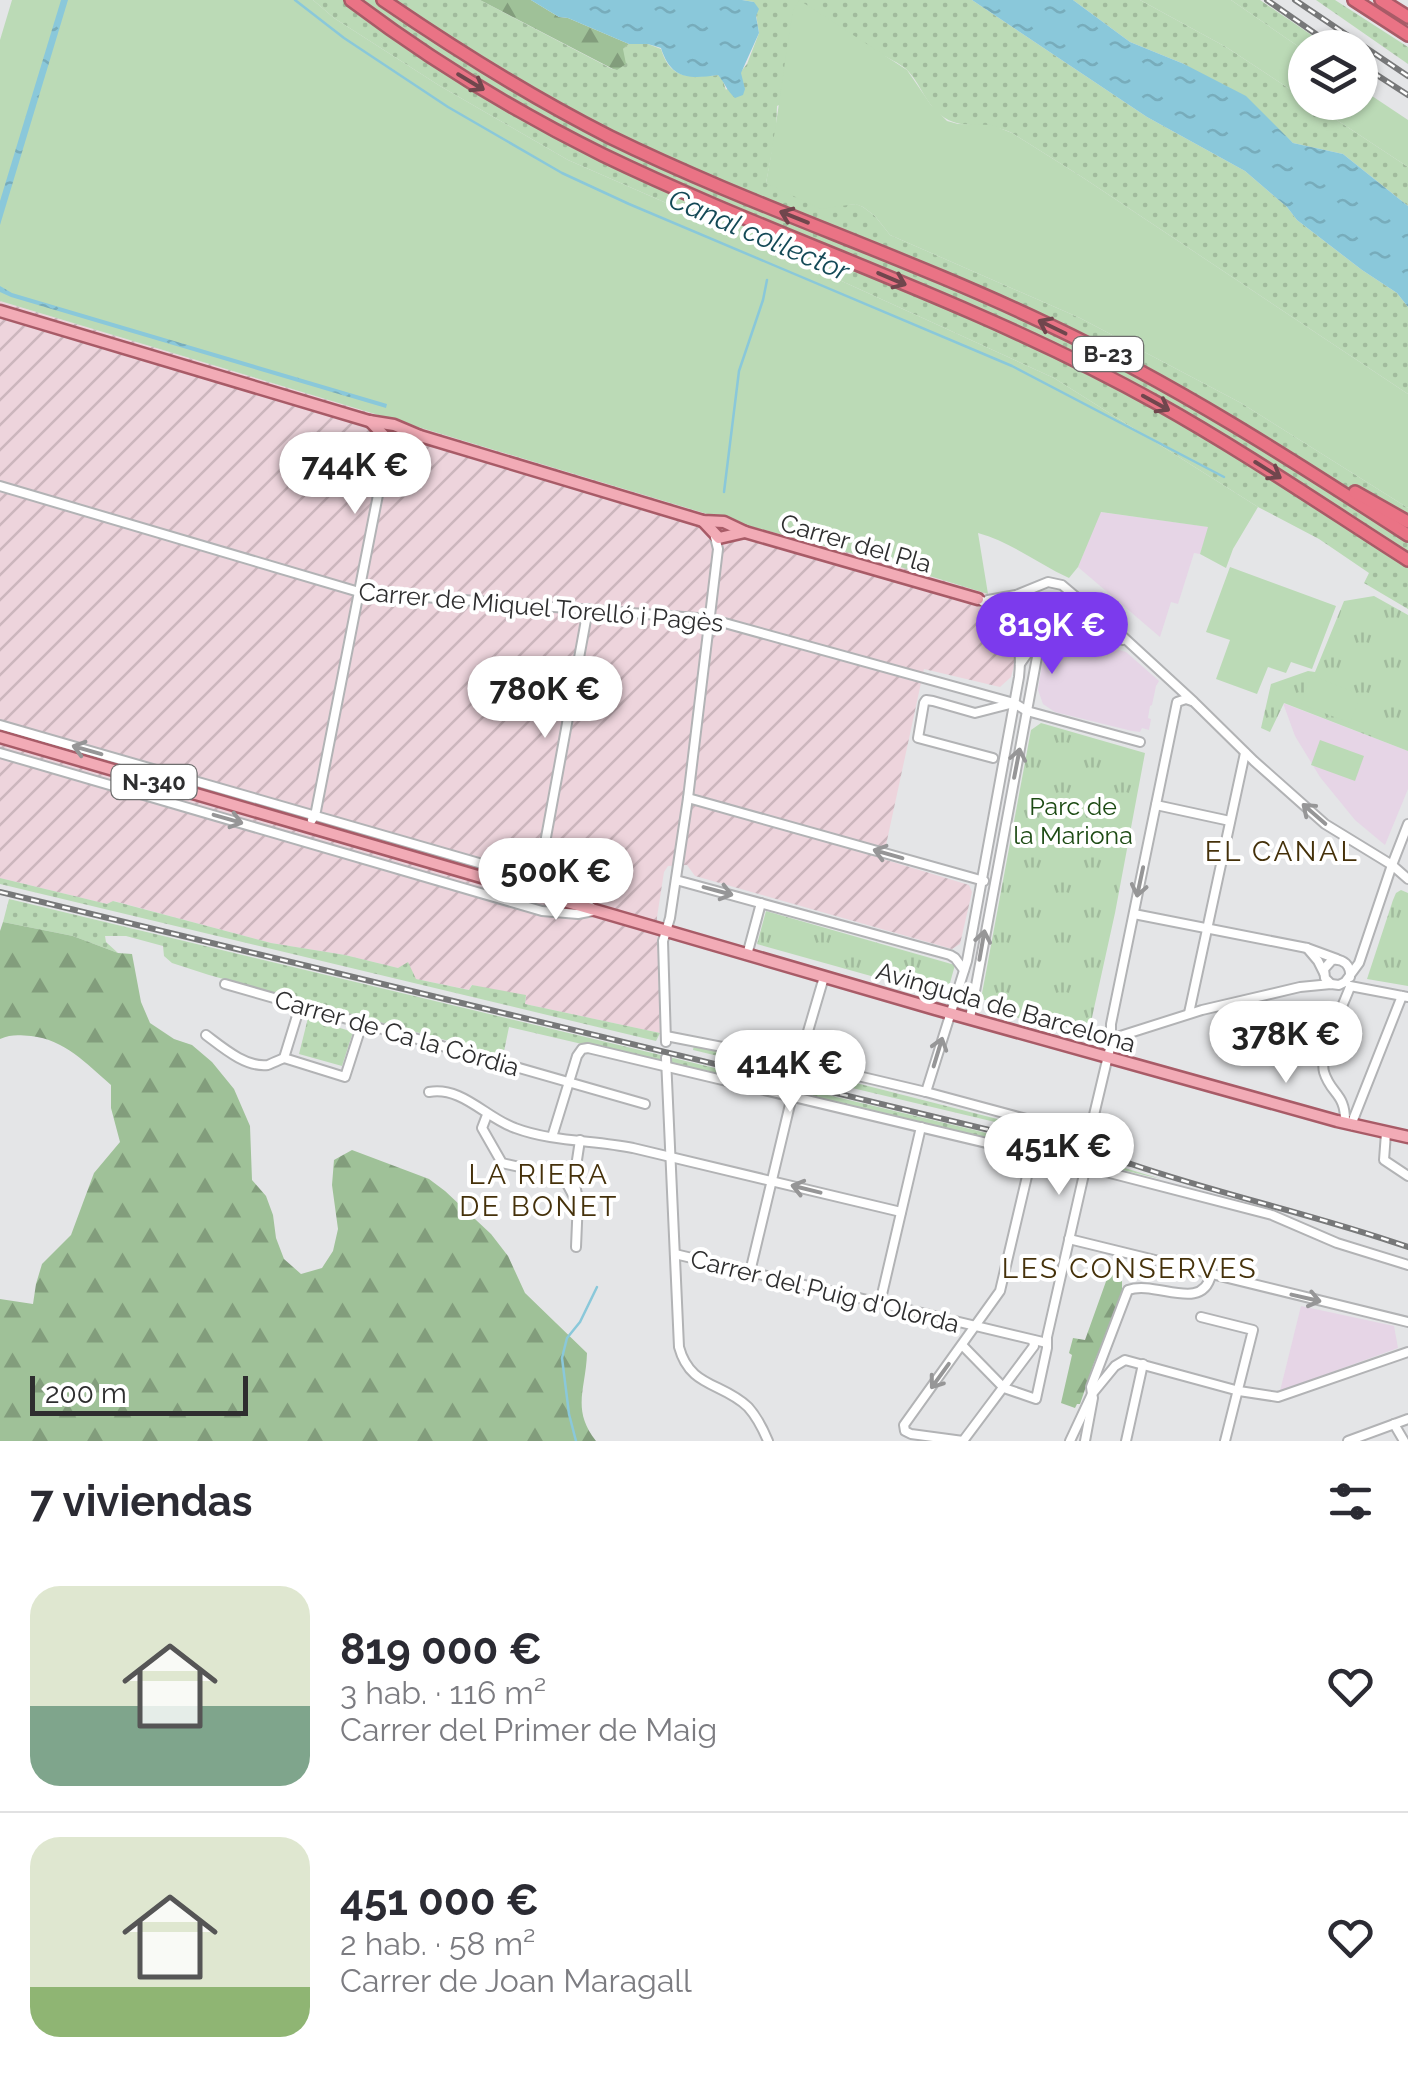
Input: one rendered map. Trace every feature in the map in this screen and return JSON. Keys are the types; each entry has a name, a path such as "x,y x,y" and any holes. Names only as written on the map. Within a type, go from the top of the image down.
{"highway":[{"name":"B-23","path":"351,0 459,74 563,134 641,172 972,313 1154,402 1408,560"},
{"name":"B-23","path":"383,0 486,68 586,124 668,163 1046,324 1157,379 1408,534"},
{"path":"1354,0 1408,35"},
{"path":"1381,0 1408,18"},
{"path":"1310,472 1408,522"},
{"path":"1368,534 1408,570"}],"main road":[{"path":"0,311 369,421 390,436 420,436 703,520 720,530"},
{"name":"Carrer del Pla","path":"720,530 745,532 983,599"},
{"name":"Avinguda de Barcelona","path":"0,737 554,891 595,911 950,1013 1109,1050 1348,1124 1408,1137"}],"street":[{"path":"311,821 390,436"},
{"name":"Carrer de Miquel Torelló i Pagès","path":"0,486 359,592 710,618 1140,742"},
{"path":"720,530 688,798 663,948 666,1039 799,1062 926,1092 1090,1140 1177,702 1186,698 1194,702"},
{"path":"983,599 1016,595 1057,582 1129,642 1325,824 1408,879"},
{"path":"926,1092 964,970 1020,664 1018,638 1010,623 983,599"},
{"name":"Carrer del Pla","path":"983,599 1129,642"},
{"path":"538,881 588,609"},
{"path":"970,1018 1036,656 1036,641 1015,609"},
{"path":"1020,664 1036,641 1064,623"},
{"path":"993,758 918,738 924,704 926,700 932,701 976,713 1014,703"},
{"name":"Avinguda de Barcelona","path":"0,725 311,821 538,881 554,891"},
{"path":"1189,1013 1245,753"},
{"name":"Avinguda de Barcelona","path":"0,754 542,911 595,911"},
{"path":"688,798 993,884"},
{"path":"1156,805 1230,821"},
{"path":"1348,1124 1344,1104 1326,1078 1323,1065 1384,889 1394,873 1392,865 1408,824"},
{"path":"1384,889 1397,879 1408,879"},
{"path":"676,880 950,955 964,970"},
{"path":"530,907 548,907 554,891"},
{"path":"747,955 761,903"},
{"path":"1134,914 1307,948 1351,962 1360,956"},
{"path":"1307,948 1331,984"},
{"path":"1324,974 1329,962 1339,959"},
{"path":"1339,959 1349,967 1350,981"},
{"path":"799,1062 824,977"},
{"path":"1109,1050 1120,1035 1189,1013 1300,987 1350,981 1405,996 1348,1124"},
{"name":"Carrer de Ca la Còrdia","path":"226,984 645,1104"},
{"path":"284,1058 300,1006"},
{"path":"206,1035 232,1054 257,1064 268,1065 284,1058 345,1077 362,1024"},
{"path":"552,1137 577,1056 588,1048 667,1063 1032,1154 1087,1164 1272,1215 1338,1243 1408,1265"},
{"path":"667,1063 679,1347 685,1365 702,1381 746,1406 768,1441"},
{"path":"429,1092 461,1096 516,1129 671,1156 901,1212"},
{"path":"750,1272 792,1096"},
{"path":"487,1115 482,1128 502,1163 559,1176 577,1203"},
{"path":"880,1303 921,1127"},
{"path":"1386,1133 1384,1160 1408,1176"},
{"path":"576,1246 578,1198 574,1180 580,1140"},
{"path":"1032,1154 1000,1290 904,1425 904,1431 963,1441 1034,1346 1033,1340"},
{"path":"962,1345 1004,1388 1036,1400 1087,1164"},
{"path":"1069,1239 1408,1322"},
{"name":"Carrer del Puig d'Olorda","path":"675,1254 1047,1344"},
{"path":"1085,1441 1093,1398 1091,1386 1128,1290 1149,1288 1194,1296 1204,1292 1212,1275"},
{"path":"1201,1317 1252,1330 1225,1441"},
{"path":"1070,1441 1092,1394 1125,1360 1278,1397 1408,1352"},
{"path":"1126,1441 1142,1364"},
{"path":"1348,1441 1408,1419"},
{"path":"1394,1424 1404,1441"}],"shaded area":[{"path":"0,301 727,520 988,594 991,613 1012,639 1015,662 1011,677 1000,687 924,669 883,859 969,885 972,892 960,944 952,949 695,876 687,865 668,866 657,917 660,1033 525,1004 526,996 416,979 398,968 345,955 271,943 114,901 107,904 0,878"},
{"path":"1100,512 1209,527 1200,554 1194,553 1178,604 1171,602 1160,637 1078,567"},
{"path":"1066,635 1126,652 1159,681 1150,706 1149,730 1132,731 1055,712 1043,704 1038,690 1044,652 1053,640"},
{"path":"1283,703 1408,751 1408,789 1385,845 1355,820 1320,777 1295,736"},
{"path":"1301,1306 1394,1326 1398,1348 1280,1391"}],"green space":[{"path":"12,0 313,0 334,18 440,86 568,160 1054,378 1258,507 1226,568 1200,554 1208,527 1101,512 1078,567 1069,578 978,533 988,594 727,520 0,301 0,40"},
{"path":"313,0 480,0 612,69 617,70 623,49 629,44 648,44 661,49 676,72 718,75 726,90 747,64 759,33 754,2 742,0 972,0 1147,117 1245,171 1297,220 1397,293 1408,307 1408,394 1012,133 945,118 933,108 906,69 879,53 777,106 766,183 841,205 863,207 890,235 1080,318 1241,403 1408,508 1408,609 1364,583 1369,573 1319,539 1258,507 1054,378 568,160 440,86 334,18"},
{"path":"480,0 531,0 559,17 629,44 623,49 626,64 613,69"},
{"path":"799,0 907,70 947,121 992,125 1012,133 1408,394 1408,508 1241,403 1080,318 890,235 863,207 855,204 821,209 766,183 793,11"},
{"path":"1073,0 1140,0 1226,47 1288,88 1288,120 1337,120 1408,167 1408,206 1343,154 1293,143 1271,123 1184,64 1130,42"},
{"path":"1140,0 1231,0 1288,39 1288,88 1226,47"},
{"path":"1231,0 1260,0 1304,30 1288,30 1288,39"},
{"path":"1316,0 1335,0 1408,47 1408,64 1378,43 1378,30 1359,30"},
{"path":"1378,100 1408,120 1408,167 1337,120 1378,120"},
{"path":"1230,567 1336,606 1312,669 1291,662 1286,673 1268,667 1257,694 1216,679 1230,640 1206,632"},
{"path":"1374,596 1408,615 1408,751 1284,703 1270,732 1261,728 1271,684 1315,672 1344,601"},
{"path":"1311,675 1361,695 1350,723 1301,704"},
{"name":"Parc de la Mariona","path":"1041,723 1145,753 1089,1031 1013,1017 1014,1008 981,999 1031,730"},
{"path":"1320,740 1364,756 1355,781 1311,765"},
{"path":"0,878 107,904 113,901 271,943 398,968 408,962 416,979 469,990 472,985 526,995 525,1004 660,1033 656,1041 0,884"},
{"path":"1401,890 1408,893 1408,986 1367,979 1393,900"},
{"path":"9,899 1095,1159 1161,1179 509,1027 503,1056 209,975 172,963 164,956 163,946 126,936 105,936 118,953 73,936 3,922"},
{"path":"766,911 955,965 946,997 757,944"},
{"path":"3,922 73,936 118,953 132,954 141,1002 150,1023 174,1039 192,1045 234,1089 250,1126 252,1180 266,1196 284,1259 301,1274 322,1268 333,1251 338,1229 332,1185 334,1160 352,1150 429,1179 445,1191 491,1234 508,1256 525,1293 587,1353 582,1409 596,1441 0,1441 0,1299 33,1304 42,1264 71,1235 94,1173 120,1142 111,1108 111,1085 93,1069 65,1047 43,1038 19,1035 0,1039"},
{"path":"308,1018 353,1032 342,1066 299,1054"},
{"path":"694,1045 801,1069 1083,1143 693,1050"},
{"path":"1109,1273 1122,1277 1125,1290 1080,1404 1075,1408 1061,1403 1072,1355 1069,1353 1073,1338 1085,1340"}],"water":[{"path":"61,0 68,0 0,225 0,201"},
{"path":"531,0 754,2 759,9 759,33 741,73 743,95 735,98 718,75 690,77 676,72 661,48 629,44 559,17"},
{"path":"972,0 1073,0 1130,42 1246,96 1293,143 1343,154 1408,206 1408,307 1397,293 1297,220 1245,171 1147,117"},
{"path":"0,286 12,293 387,404 386,408 11,297 0,292"}],"waterway":[{"name":"Canal col·lector","path":"295,0 344,38 448,107 562,173 1012,366 1224,477"},
{"path":"724,492 739,371 767,280"},
{"path":"576,1441 562,1358 567,1338 580,1322 597,1287"}],"railway":[{"path":"1267,0 1310,30"},
{"path":"1295,0 1408,76"},
{"path":"1378,76 1408,95"},
{"path":"0,892 1131,1164 1408,1247"}],"district":[{"name":"EL CANAL","path":"1282,851"},
{"name":"LA RIERA DE BONET","path":"539,1190"},
{"name":"LES CONSERVES","path":"1130,1268"}]}
